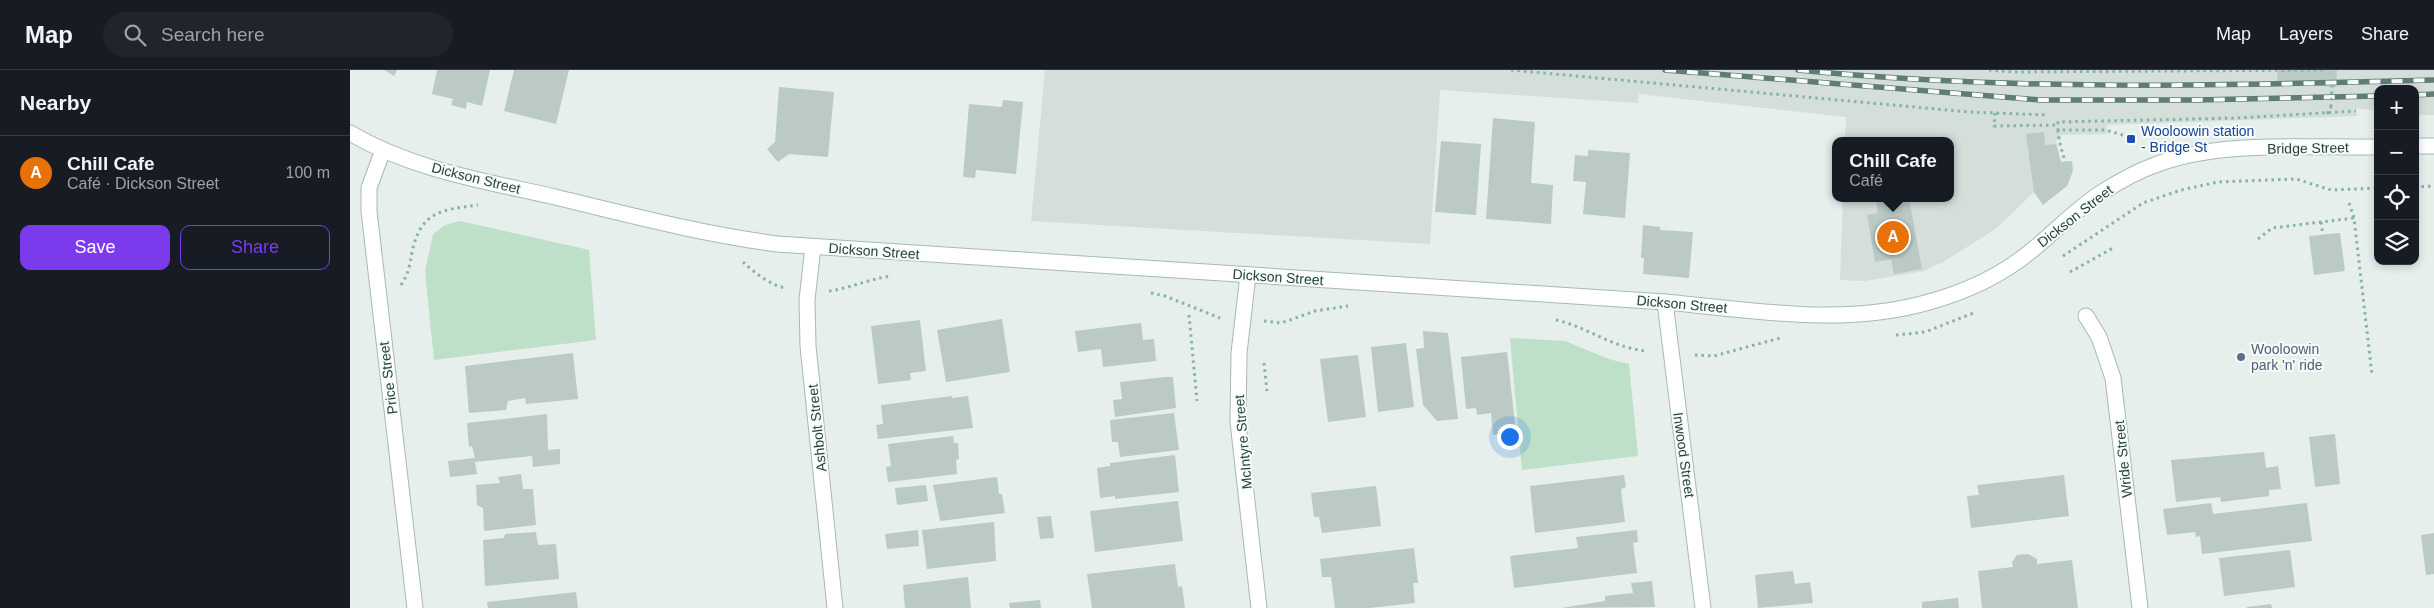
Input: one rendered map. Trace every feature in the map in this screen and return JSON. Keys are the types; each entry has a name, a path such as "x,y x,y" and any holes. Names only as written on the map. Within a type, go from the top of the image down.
{"street":[{"name":"Dickson Street","path":"350,133 383,150 437,170 699,231 769,243 1665,302 1810,315 1846,316 1893,310 1930,302 1996,274 2029,253 2102,192 2155,165 2178,157"},
{"path":"2419,146 2434,146"},
{"name":"Bridge Street","path":"2178,157 2247,149 2374,147"},
{"name":"Price Street","path":"383,150 369,188 380,316 415,608"},
{"name":"Ashbolt Street","path":"813,247 807,300 808,346 835,608"},
{"name":"McIntyre Street","path":"1248,275 1239,353 1238,422 1258,608"},
{"name":"Inwood Street","path":"1665,302 1703,608"},
{"name":"Wride Street","path":"2086,316 2099,336 2113,378 2140,608"}],"path":[{"path":"1511,70 1994,112 2048,115"},
{"path":"1989,70 2015,72 2323,70"},
{"path":"2327,114 2331,107 2332,86"},
{"path":"2065,162 2059,140 2058,122 2327,114 2356,111"},
{"path":"1994,112 1994,126 2058,126"},
{"path":"2058,130 2105,130 2123,135"},
{"path":"2419,187 2434,186"},
{"path":"2349,189 2374,188"},
{"path":"2349,203 2354,218 2372,375"},
{"path":"380,316 407,277 414,242 424,222 439,211 480,204"},
{"path":"2258,239 2272,228 2354,218"},
{"path":"2321,222 2323,235"},
{"path":"2070,272 2113,248"},
{"path":"1189,316 1197,401"},
{"path":"1263,358 1267,391"}],"shaded area":[{"path":"1045,70 2434,70 2434,115 2419,115 2419,85 2374,85 2374,110 2356,108 2357,116 2107,125 2107,134 2061,135 2061,141 2056,140 2061,162 2058,173 2034,192 1997,228 1945,261 1924,271 1865,281 1840,280 1843,202 1954,202 1954,137 1845,137 1846,117 1639,94 1638,103 1440,90 1430,244 1031,221"}],"green space":[{"path":"460,221 589,250 596,340 434,360 425,271 433,234 445,225"},
{"path":"1510,338 1565,341 1609,359 1629,364 1638,456 1522,470"}],"building":[{"path":"384,70 397,70 394,76"},
{"path":"437,70 490,70 482,106 467,102 466,109 451,105 453,99 432,94"},
{"path":"514,70 569,70 556,124 504,111"},
{"path":"2278,70 2337,70 2336,87 2277,83"},
{"path":"779,87 834,92 828,157 789,154 778,162 767,149 775,142"},
{"path":"1003,100 1023,102 1016,174 976,170 975,178 963,177 969,104 1002,107"},
{"path":"1493,118 1535,122 1531,183 1553,185 1551,224 1486,219"},
{"path":"2044,132 2045,145 2056,144 2061,162 2072,161 2073,171 2067,186 2043,205 2034,192 2026,134"},
{"path":"1441,141 1481,144 1476,215 1435,212"},
{"path":"1588,150 1630,153 1625,218 1583,214 1586,182 1573,181 1575,155 1588,156"},
{"path":"1876,202 1910,202 1922,269 1894,274 1891,259 1875,262 1867,215 1878,213"},
{"path":"1643,225 1660,227 1660,230 1693,232 1689,278 1643,274 1644,258 1641,258"},
{"path":"2340,233 2345,271 2314,275 2309,236"},
{"path":"1002,319 1010,372 946,382 937,330"},
{"path":"920,320 926,371 910,373 911,380 878,384 871,326"},
{"path":"1141,323 1143,340 1154,339 1156,361 1103,367 1101,349 1078,352 1075,331"},
{"path":"1423,331 1448,333 1458,419 1437,421 1423,405 1416,349 1424,348"},
{"path":"1406,343 1414,407 1378,412 1371,347"},
{"path":"1507,352 1516,432 1493,435 1491,413 1477,415 1476,408 1466,409 1461,357"},
{"path":"573,353 578,399 526,404 525,398 508,401 506,410 469,413 465,366"},
{"path":"1358,355 1366,417 1328,422 1320,359"},
{"path":"1173,377 1176,408 1115,417 1113,400 1122,399 1120,382"},
{"path":"952,396 952,398 968,396 973,428 878,439 876,425 883,424 881,405"},
{"path":"1174,413 1179,450 1120,457 1118,442 1112,442 1110,420"},
{"path":"547,414 548,450 560,449 560,464 533,467 532,456 475,462 477,474 450,477 448,461 475,458 472,446 469,447 467,423"},
{"path":"2335,434 2340,484 2315,487 2309,437"},
{"path":"953,436 954,443 958,443 959,459 956,460 957,474 888,482 886,467 891,466 888,444"},
{"path":"2264,452 2266,468 2278,466 2281,489 2269,490 2269,496 2221,502 2220,497 2176,502 2171,460"},
{"path":"1175,455 1179,492 1115,499 1115,496 1100,498 1097,468 1110,466 1110,463"},
{"path":"521,474 523,489 533,489 536,525 484,531 483,508 477,505 476,485 500,483 498,477"},
{"path":"1624,475 1626,487 1621,489 1625,522 1535,533 1530,486"},
{"path":"2064,475 2069,516 1971,528 1967,496 1979,495 1977,485"},
{"path":"997,477 999,494 1002,494 1005,513 940,521 933,485"},
{"path":"926,485 928,501 897,505 895,488"},
{"path":"1376,486 1381,526 1322,533 1319,517 1314,517 1311,493"},
{"path":"1178,501 1183,541 1095,552 1090,511"},
{"path":"2211,503 2213,514 2307,503 2312,541 2202,554 2200,536 2196,537 2195,532 2167,535 2163,509"},
{"path":"1051,516 1054,538 1040,539 1037,517"},
{"path":"994,522 996,561 927,569 922,530"},
{"path":"918,530 919,546 887,549 885,534"},
{"path":"1637,530 1638,542 1633,543 1637,573 1514,588 1510,556 1578,548 1576,537"},
{"path":"536,532 538,545 556,544 559,579 485,586 483,540 504,538 505,534"},
{"path":"2434,533 2434,574 2426,575 2421,535"},
{"path":"1414,548 1418,583 1413,583 1415,603 1369,608 1335,608 1331,577 1322,577 1320,559"},
{"path":"2290,550 2295,587 2224,596 2219,558"},
{"path":"2028,554 2037,559 2037,564 2072,560 2078,608 1982,608 1978,571 2013,567 2012,562 2017,555"},
{"path":"1175,564 1178,587 1182,586 1185,608 1092,608 1087,574"},
{"path":"1793,571 1795,584 1810,582 1813,603 1758,608 1755,575"},
{"path":"968,577 971,608 905,608 903,585"},
{"path":"1652,581 1655,607 1561,608 1605,601 1605,596 1633,593 1631,583"},
{"path":"576,592 578,608 488,608 487,602"},
{"path":"1958,598 1959,608 1922,608 1922,602"},
{"path":"1040,600 1041,608 1010,608 1009,603"},
{"path":"2271,604 2272,608 2247,608 2247,607"}],"railway":[{"path":"1665,70 2040,100 2197,100 2374,96"},
{"path":"1798,70 1877,77 2036,84 2196,85 2434,80"},
{"path":"2419,95 2434,94"}],"place":[{"name":"Wooloowin station - Bridge St","path":"2131,139"},
{"name":"Chill Cafe","path":"1893,237"},
{"name":"Wooloowin park 'n' ride","path":"2241,357"}]}
